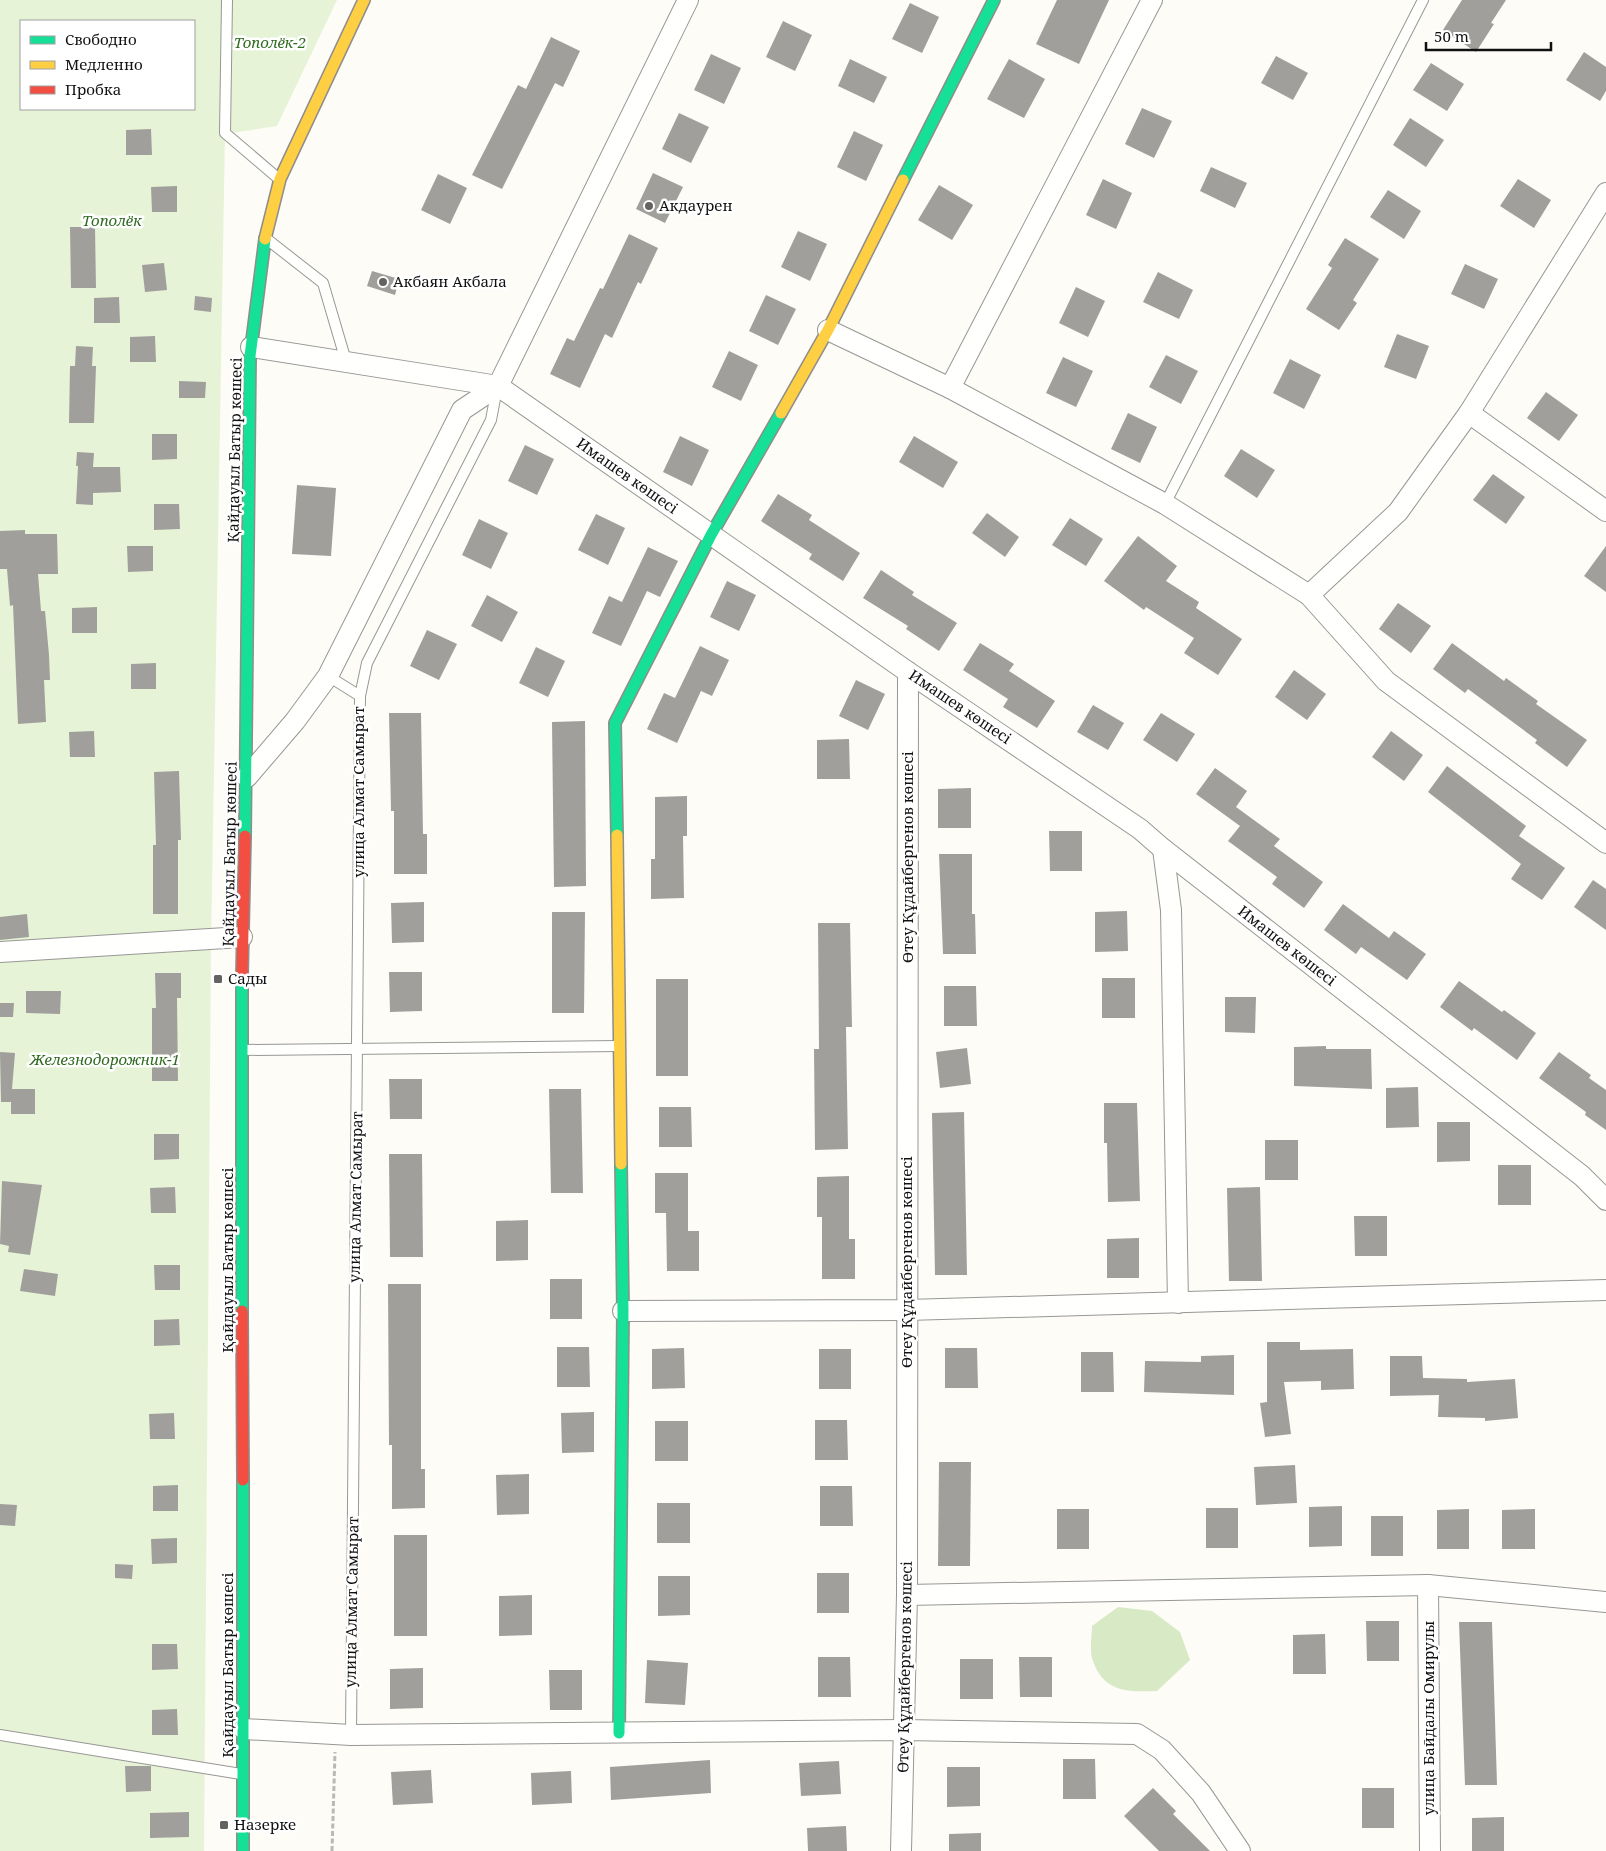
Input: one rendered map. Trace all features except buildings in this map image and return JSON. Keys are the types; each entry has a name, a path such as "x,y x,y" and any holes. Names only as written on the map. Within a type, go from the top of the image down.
{"street":[{"name":"Қайдауыл Батыр көшесі","path":"243,1851 242,936 247,777 251,347 265,238 280,179 364,0"},
{"path":"247,777 295,721 328,676 462,410 498,386 688,0"},
{"path":"619,1733 623,1311 616,723 711,535 828,330 994,0"},
{"path":"950,388 1152,0"},
{"path":"1309,595 1398,512 1469,413 1606,193"},
{"path":"828,330 950,388 1165,504 1309,595 1386,681 1606,843"},
{"name":"Имашев көшесі","path":"251,347 498,386 908,672 1140,829 1163,850 1574,1170 1606,1200"},
{"path":"1469,413 1606,511"},
{"name":"Өтеу Құдайбергенов көшесі","path":"901,1851 906,1595 908,672"},
{"path":"1163,850 1171,910 1178,1303"},
{"path":"0,952 242,936"},
{"path":"623,1311 907,1310 1606,1290"},
{"path":"906,1595 1428,1585 1606,1602"},
{"name":"улица Байдалы Омирулы","path":"1428,1585 1430,1851"},
{"path":"244,1730 343,1735 904,1730 1137,1734 1162,1750 1201,1793 1240,1851"}],"lane":[{"path":"228,0 225,133 280,179"},
{"path":"1165,504 1422,0"},
{"path":"265,238 323,283 346,361"},
{"path":"360,696 367,663 491,420 498,386"},
{"name":"улица Алмат Самырат","path":"328,676 360,696 357,1049 343,1735"},
{"path":"243,1050 620,1046"},
{"path":"0,1735 243,1774"}],"path":[{"path":"332,1851 343,1735"}],"green space":[{"path":"0,0 337,0 277,126 225,134 211,945 204,1851 0,1851"},
{"path":"1118,1607 1152,1611 1180,1632 1190,1660 1157,1691 1137,1691 1119,1688 1111,1685 1098,1672 1091,1653 1092,1626"}],"traffic: fast":[{"path":"903,180 994,0"},
{"path":"245,836 250,356 265,239"},
{"path":"617,835 615,723 711,535 781,413"},
{"path":"242,976 242,1311"},
{"path":"619,1733 623,1311 621,1164"},
{"path":"243,1480 243,1851"}],"traffic: slow":[{"path":"265,239 280,179 364,0"},
{"path":"781,413 828,330 903,180"},
{"path":"617,835 621,1164"}],"traffic: jam":[{"path":"242,976 245,836"},
{"path":"242,1311 243,1480"}],"place":[{"name":"Акдаурен","path":"649,206"},
{"name":"Акбаян Акбала","path":"383,282"},
{"name":"Сады","path":"218,979"},
{"name":"Назерке","path":"224,1825"}],"park label":[{"name":"Тополёк-2","path":"270,43"},
{"name":"Тополёк","path":"112,221"},
{"name":"Железнодорожник-1","path":"105,1060"}]}
